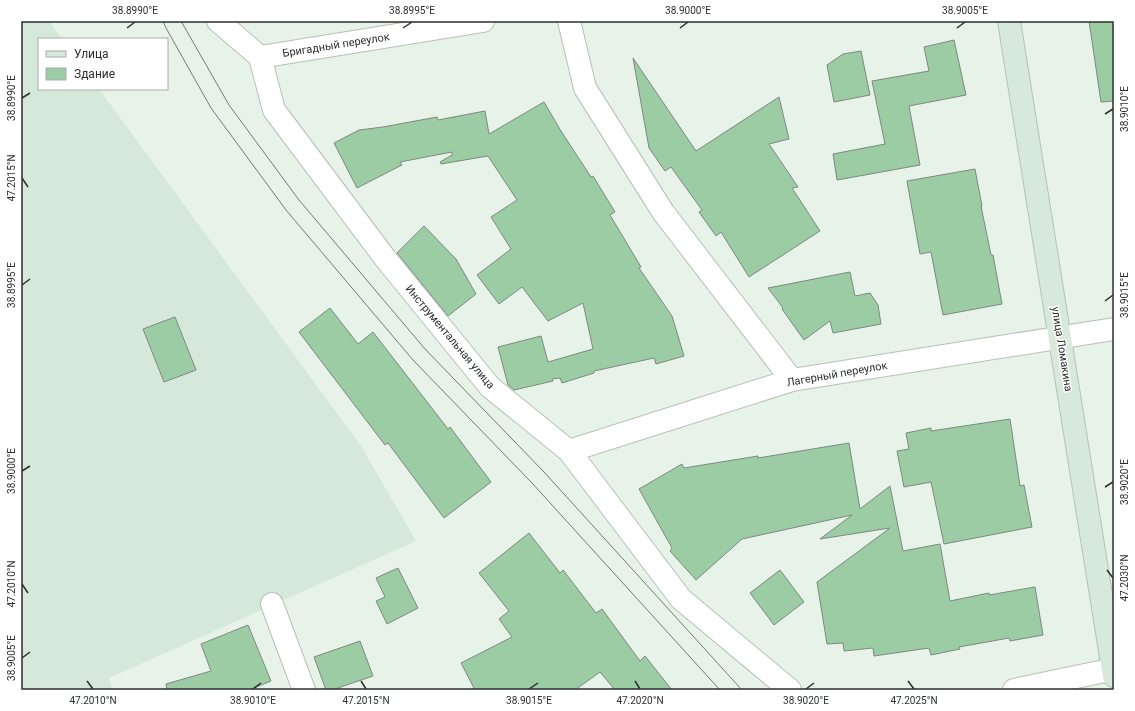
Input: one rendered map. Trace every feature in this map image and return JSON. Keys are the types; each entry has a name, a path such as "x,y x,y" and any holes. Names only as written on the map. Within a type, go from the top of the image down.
{"main road":[{"name":"улица Ломакина","path":"1009,21 1114,671"}],"street":[{"path":"218,21 260,57"},
{"name":"Бригадный переулок","path":"260,57 483,21"},
{"path":"569,21 585,88 663,212 792,380"},
{"name":"Инструментальная улица","path":"260,57 274,110 385,258 490,387 569,451 681,599 790,690"},
{"name":"Лагерный переулок","path":"569,451 792,380 1114,328"},
{"path":"272,604 304,690"},
{"path":"1014,690 1114,671"}],"shaded area":[{"path":"21,21 49,21 61,38 38,38 38,90 100,90 361,446 416,541 109,678 112,690 21,690"}],"building":[{"path":"1089,21 1114,21 1114,101 1101,102"},
{"path":"954,40 966,95 909,106 920,165 837,180 833,154 885,144 872,81 929,71 924,47"},
{"path":"861,51 870,95 834,102 827,65 843,54"},
{"path":"633,58 696,151 779,97 789,139 769,144 798,187 792,188 820,231 749,277 721,232 716,236 699,212 702,210 671,167 665,171 649,148"},
{"path":"544,102 561,131 591,177 593,176 615,212 610,215 641,267 639,268 672,316 684,356 656,364 654,358 594,371 594,373 562,383 560,378 552,379 553,381 514,390 508,385 498,347 541,336 548,362 593,349 583,303 548,321 522,287 499,304 477,275 511,249 491,217 517,200 488,156 441,164 440,162 452,155 452,152 400,162 402,165 357,188 334,143 359,130 437,117 438,120 485,111 489,134"},
{"path":"975,169 981,206 991,255 993,255 1002,304 943,315 931,252 920,254 907,181"},
{"path":"424,226 456,259 476,294 448,316 397,253"},
{"path":"850,272 855,296 870,293 878,305 881,324 833,333 830,321 804,340 768,288"},
{"path":"330,308 358,344 373,332 448,429 450,427 491,482 444,518 388,443 385,445 299,332"},
{"path":"175,317 196,370 164,382 143,329"},
{"path":"1010,419 1020,486 1024,485 1032,527 944,544 931,482 904,487 897,451 909,449 906,433 931,428 931,431"},
{"path":"849,443 860,509 890,486 903,551 940,544 950,601 989,593 989,595 1035,587 1043,635 1010,641 1009,638 959,647 960,649 931,655 929,648 874,656 873,648 844,651 843,643 827,644 817,582 890,528 820,539 852,515 742,539 696,580 670,551 672,548 639,489 682,464 684,468"},
{"path":"529,533 560,573 563,570 596,613 602,609 640,661 645,656 672,690 615,690 600,672 575,690 475,690 461,663 512,637 499,619 509,611 479,573"},
{"path":"398,568 418,608 387,624 376,601 385,597 376,578"},
{"path":"780,570 804,602 774,625 750,593"},
{"path":"248,625 271,681 249,690 167,690 166,684 211,671 201,644"},
{"path":"360,641 373,676 332,690 326,690 314,657"}],"tram line":[{"path":"163,21 211,108 286,210 413,360 532,483 720,690"},
{"path":"181,21 229,105 299,200 425,349 544,472 742,690"}]}
